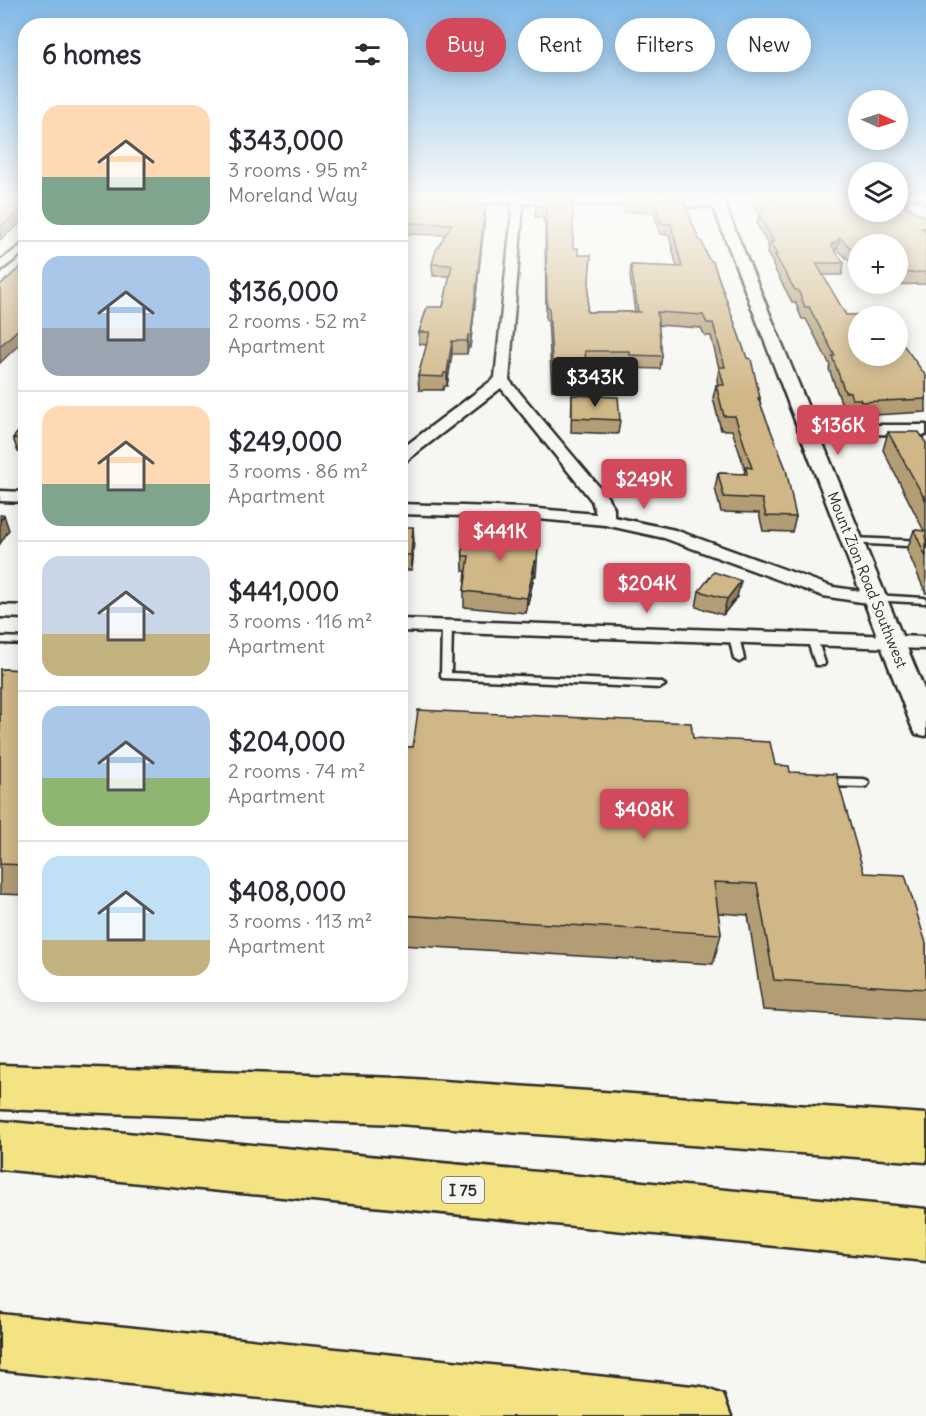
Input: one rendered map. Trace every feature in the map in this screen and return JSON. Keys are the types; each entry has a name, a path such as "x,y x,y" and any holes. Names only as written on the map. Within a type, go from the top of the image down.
{"highway":[{"path":"0,1088 398,1101 926,1138"},
{"name":"I 75","path":"0,1144 926,1235"},
{"path":"0,1342 702,1416"}],"street":[{"path":"512,264 502,380 600,499 605,508 605,520"},
{"name":"Mount Zion Road Southwest","path":"743,264 926,727"},
{"path":"408,452 502,380"},
{"path":"808,430 926,430"},
{"path":"0,496 18,497"},
{"path":"408,509 526,513 605,520 669,534 830,592 874,598"},
{"path":"0,611 18,612"},
{"path":"408,625 926,643"}],"lane":[{"path":"852,541 926,544"},
{"path":"874,598 924,601"},
{"path":"447,627 446,676 660,685"},
{"path":"734,636 740,659"},
{"path":"812,639 820,663"},
{"path":"0,640 18,641"},
{"path":"817,782 863,783"}],"building":[{"path":"434,264 479,264 471,335 468,335 467,341 452,341 447,373 444,373 443,377 418,376 430,332 419,332 427,307 443,307 452,265"},
{"path":"547,264 590,264 587,312 638,312 631,265 682,267 681,264 714,264 747,358 751,359 760,398 758,398 786,469 796,517 766,516 762,499 724,497 718,473 747,474 746,467 752,468 735,416 724,416 716,385 724,385 719,367 725,367 713,323 707,323 703,315 657,312 662,356 629,355 629,351 585,351 587,379 553,377 549,307 547,307"},
{"path":"780,264 817,264 848,315 848,366 908,366 908,351 926,376 926,399 861,402 860,399 852,399 850,392 845,392 832,356 835,356 809,307 805,307 798,290 795,290"},
{"path":"908,264 926,264 926,272 908,273"},
{"path":"18,269 18,329 0,346 0,285"},
{"path":"572,395 618,397 620,420 572,418"},
{"path":"888,432 919,432 926,443 926,501"},
{"path":"408,527 413,527 411,555 408,555"},
{"path":"522,530 522,532 539,533 537,561 535,561 527,598 464,591 469,556 463,556 462,531"},
{"path":"914,530 926,531 926,557"},
{"path":"714,572 741,581 727,599 699,591"},
{"path":"0,669 18,670 18,865 0,864"},
{"path":"418,710 691,723 693,738 770,742 775,765 789,766 790,772 836,774 864,873 905,875 926,943 926,989 774,980 757,884 714,882 721,934 408,915 408,747 413,747"}]}
